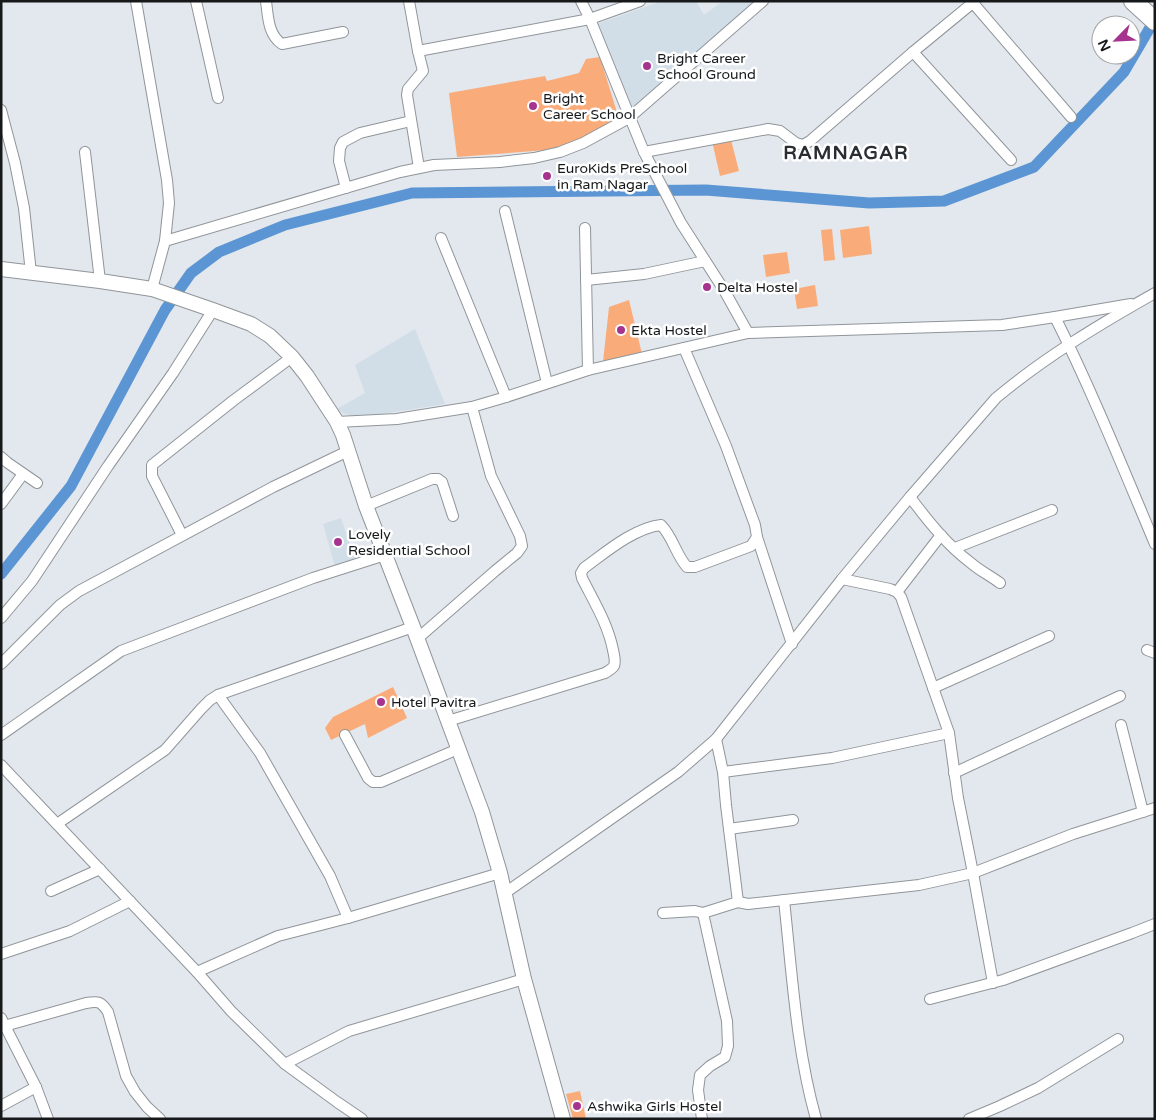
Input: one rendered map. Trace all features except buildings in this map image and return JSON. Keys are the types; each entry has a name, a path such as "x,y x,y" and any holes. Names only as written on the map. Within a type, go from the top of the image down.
{"highway":[{"path":"1133,1 1152,18"}],"street":[{"path":"136,1 169,203 165,241 152,289"},
{"path":"196,1 218,98"},
{"path":"266,1 268,21 272,32 276,40 282,44 343,32"},
{"path":"409,1 423,71 408,89 407,95 419,168"},
{"path":"581,1 644,152 681,223 724,290 748,333"},
{"path":"418,51 590,19 640,1"},
{"path":"165,241 400,172 434,165 500,162 542,156 560,152 583,143 629,118 762,1"},
{"path":"644,152 768,129 780,131 796,143 803,145 974,2 1072,117"},
{"path":"913,52 1011,160"},
{"path":"1,110 15,163 24,208 31,273"},
{"path":"346,188 339,161 340,148 344,142 360,133 412,121"},
{"path":"85,152 100,281"},
{"path":"505,211 546,383"},
{"path":"585,228 588,370"},
{"path":"441,238 506,397"},
{"path":"586,280 644,274 705,261"},
{"path":"1,269 152,289 192,302 251,324 270,336 292,357 307,376 337,422 343,435 366,506 482,812 500,873 524,979 563,1119"},
{"path":"505,893 678,772 716,739 842,580 996,398 1069,344 1155,293"},
{"path":"337,422 397,419 472,407 588,370 748,333 1002,325 1137,303"},
{"path":"1,618 32,581 213,310"},
{"path":"1055,317 1108,431 1155,544"},
{"path":"684,348 726,446 755,525 757,537 792,644"},
{"path":"182,534 152,476 152,465 292,357"},
{"path":"57,824 165,750 201,709 218,695 415,633 517,553 522,546 520,536 491,476 472,407"},
{"path":"1,664 60,605 79,591 182,534 348,451"},
{"path":"1,456 37,483"},
{"path":"1,504 23,474"},
{"path":"366,506 432,479 438,479 442,482 453,516"},
{"path":"910,498 933,528 970,563 1000,583"},
{"path":"955,548 1052,510"},
{"path":"448,721 605,673 614,666 615,660 604,619 581,573 584,568 616,544 654,526 661,526 667,531 687,568 752,546 757,537"},
{"path":"897,592 941,535"},
{"path":"1,734 121,651 313,578 385,555"},
{"path":"842,580 890,589 897,592 901,597 949,733 958,798 993,983"},
{"path":"933,688 1049,636"},
{"path":"218,695 260,753 330,876 348,918"},
{"path":"954,774 1120,696"},
{"path":"1121,725 1143,812"},
{"path":"723,772 832,758 949,733"},
{"path":"345,735 368,778 373,782 381,782 458,749"},
{"path":"716,739 723,772 738,902"},
{"path":"1,765 197,972 231,1011 285,1064 362,1119"},
{"path":"663,913 695,911 703,913 738,902 748,904 919,884 973,873 1074,834 1155,808"},
{"path":"729,829 793,820"},
{"path":"51,891 100,869"},
{"path":"197,972 278,936 348,918 500,873"},
{"path":"784,900 800,1049 816,1119"},
{"path":"1,954 70,931 130,901"},
{"path":"702,1119 698,1090 700,1075 724,1057 728,1046 727,1021 703,913"},
{"path":"930,999 993,983 1155,924"},
{"path":"285,1064 349,1031 524,979"},
{"path":"48,1119 36,1087 2,1024 86,1002 97,1001 104,1005 108,1012 126,1076 135,1092 160,1119"},
{"path":"969,1119 1038,1088 1118,1039"},
{"path":"1,1106 36,1087"}],"shaded area":[{"name":"Bright Career School Ground","path":"662,1 696,1 704,15 723,1 758,1 631,108 597,24"},
{"path":"415,329 445,404 357,418 335,410 365,393 355,365"},
{"name":"Lovely Residential School","path":"341,518 355,560 335,567 323,524"}],"waterway":[{"path":"1,574 71,486 165,310 191,273 219,252 285,225 412,193 706,190 869,203 944,201 1034,167 1124,72 1155,19"}],"place":[{"name":"Bright Career School Ground","path":"647,66"},
{"name":"Bright Career School","path":"533,106"},
{"name":"EuroKids PreSchool in Ram Nagar","path":"547,176"},
{"name":"Delta Hostel","path":"707,287"},
{"name":"Ekta Hostel","path":"621,330"},
{"name":"Lovely Residential School","path":"338,542"},
{"name":"Hotel Pavitra","path":"381,702"},
{"name":"Ashwika Girls Hostel","path":"577,1106"}],"district":[{"name":"RAMNAGAR","path":"846,152"}]}
